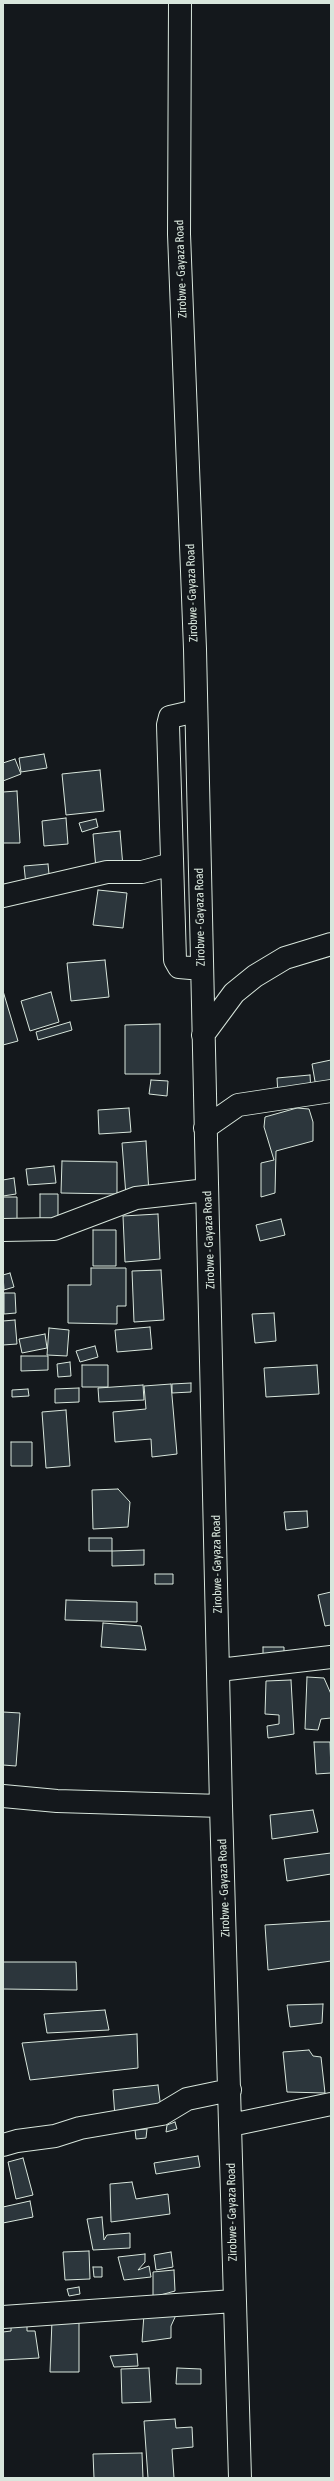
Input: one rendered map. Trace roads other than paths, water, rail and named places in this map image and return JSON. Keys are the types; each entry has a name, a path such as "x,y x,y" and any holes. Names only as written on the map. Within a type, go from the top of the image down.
{"street":[{"name":"Zirobwe - Gayaza Road","path":"180,3 179,234 196,711 221,1806 240,2478"},
{"path":"196,711 170,717 168,725 175,960 179,967 202,968"},
{"path":"3,896 107,872 142,872 172,864"},
{"path":"203,1035 234,993 255,976 285,958 331,944"},
{"path":"206,1128 238,1105 331,1091"},
{"path":"3,1230 54,1229 136,1198 207,1190"},
{"path":"219,1670 331,1657"},
{"path":"3,1796 56,1801 221,1806"},
{"path":"3,2145 17,2141 55,2136 80,2128 162,2114 186,2099 230,2090"},
{"path":"231,2125 331,2104"},
{"path":"3,2317 234,2300"}]}
